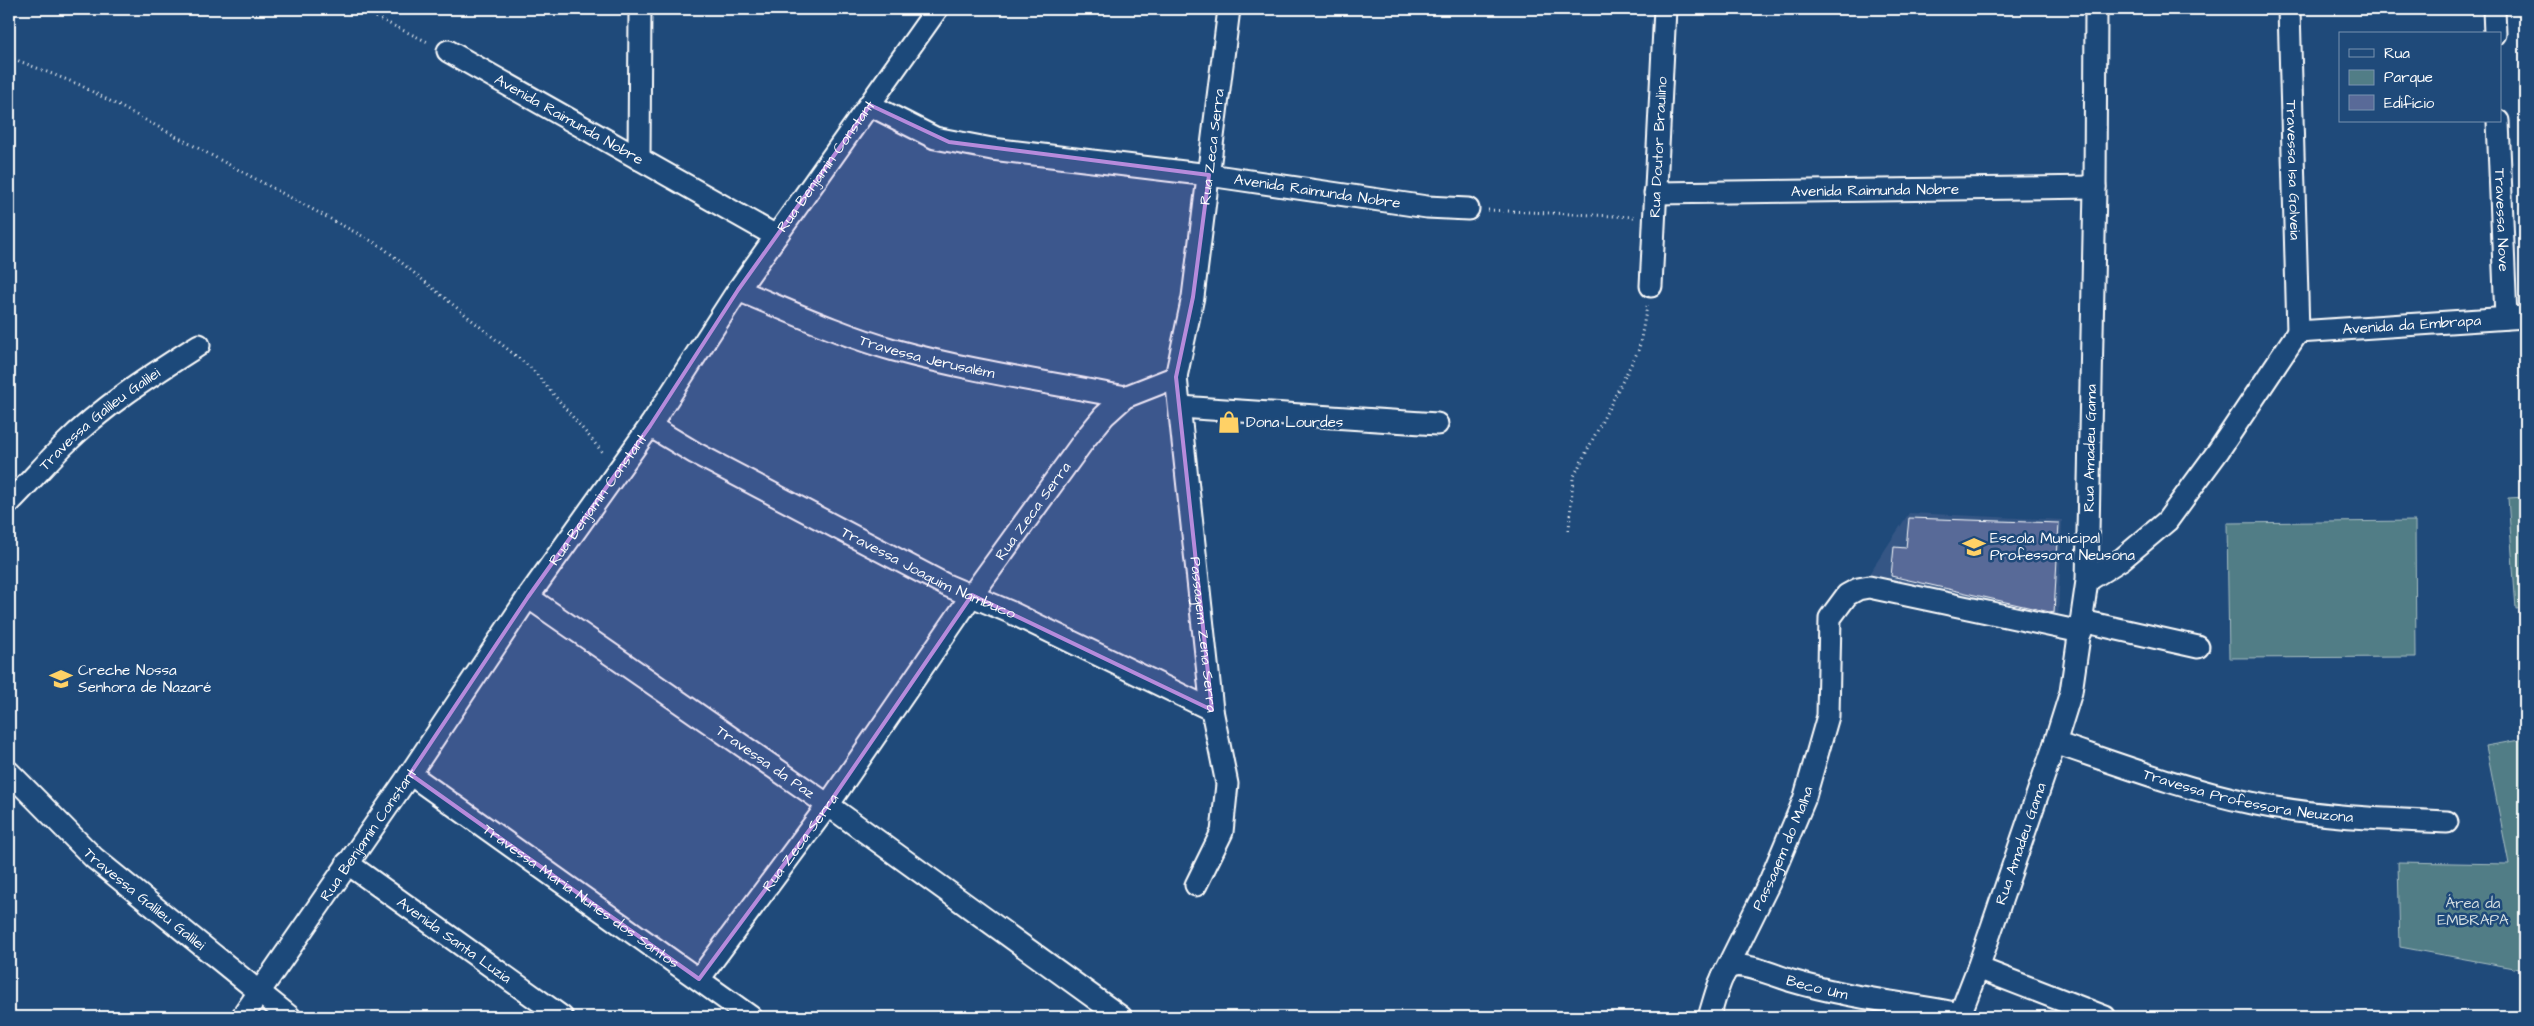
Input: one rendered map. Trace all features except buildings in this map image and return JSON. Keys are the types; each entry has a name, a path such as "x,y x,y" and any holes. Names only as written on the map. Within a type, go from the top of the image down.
{"street":[{"path":"639,159 640,9"},
{"name":"Rua Benjamin Constant","path":"242,1017 410,774 528,597 650,426 738,290 937,9"},
{"name":"Rua Zeca Serra","path":"699,979 828,805 972,595 1085,439 1104,416 1124,397 1176,377 1193,297 1228,9"},
{"name":"Rua Doutor Braulino","path":"1651,286 1665,9"},
{"name":"Rua Amadeu Gama","path":"1959,1016 1978,968 2056,743 2071,692 2082,626 2087,580 2095,186 2096,9"},
{"name":"Travessa Isa Golveia","path":"2289,9 2298,332"},
{"path":"2494,9 2495,32"},
{"name":"Avenida Raimunda Nobre","path":"448,51 776,236"},
{"name":"Avenida Raimunda Nobre","path":"870,105 918,130 949,142 1026,154 1209,174 1428,207 1468,209"},
{"name":"Travessa Nove","path":"2498,122 2516,318"},
{"name":"Avenida Raimunda Nobre","path":"1655,193 2095,186"},
{"name":"Travessa Jerusalém","path":"738,290 827,327 892,349 1014,378 1124,397"},
{"name":"Avenida da Embrapa","path":"2298,332 2516,318"},
{"path":"2087,580 2122,559 2167,521 2219,450 2298,332"},
{"name":"Travessa Galileu Galilei","path":"9,503 65,444 100,413 148,377 199,345"},
{"name":"Passagem Zena Serra","path":"1176,377 1183,458 1212,710 1227,784 1227,803 1222,832 1196,885"},
{"path":"1180,407 1437,424"},
{"name":"Travessa Joaquim Nambuco","path":"650,426 695,453 928,576 972,595 1212,710"},
{"name":"Passagem do Malha","path":"1723,976 1770,881 1804,800 1828,716 1830,618 1846,595 1858,589 1869,587 2198,647"},
{"name":"Travessa da Paz","path":"528,597 828,805 1121,1017"},
{"name":"Travessa Professora Neuzona","path":"2056,743 2180,784 2252,803 2333,816 2447,822"},
{"name":"Travessa Galileu Galilei","path":"9,772 94,858 290,1017"},
{"name":"Travessa Maria Nunes dos Santos","path":"410,774 751,1017"},
{"name":"Avenida Santa Luzia","path":"347,863 562,1017"},
{"name":"Beco Um","path":"1723,976 1729,968 1749,967 1794,982 1959,1016"},
{"path":"1978,968 2105,1017"},
{"path":"1709,1017 1723,976"},
{"name":"Rua Benjamin Constant","path":"254,1017 258,992"}],"path":[{"path":"358,9 448,51"},
{"path":"9,57 80,85 381,246 532,369 618,470"},
{"path":"1468,209 1654,218"},
{"path":"1569,530 1573,478 1639,349 1651,286"}],"highlighted area":[{"path":"870,105 949,142 1209,175 1193,297 1176,377 1212,710 972,595 828,805 699,979 410,774 528,597 650,426 738,290"}],"shaded area":[{"name":"Escola Municipal Professora Neusona","path":"1909,513 2062,520 2058,618 1869,574"}],"green space":[{"path":"2525,497 2525,608 2516,609 2508,498"},
{"path":"2415,521 2416,657 2229,658 2227,523"},
{"name":"Área da EMBRAPA","path":"2525,739 2525,970 2400,947 2398,862 2509,864 2486,746"}],"place":[{"name":"Dona Lourdes","path":"1229,422"},
{"name":"Escola Municipal Professora Neusona","path":"1974,547"},
{"name":"Creche Nossa Senhora de Nazaré","path":"61,679"}]}
